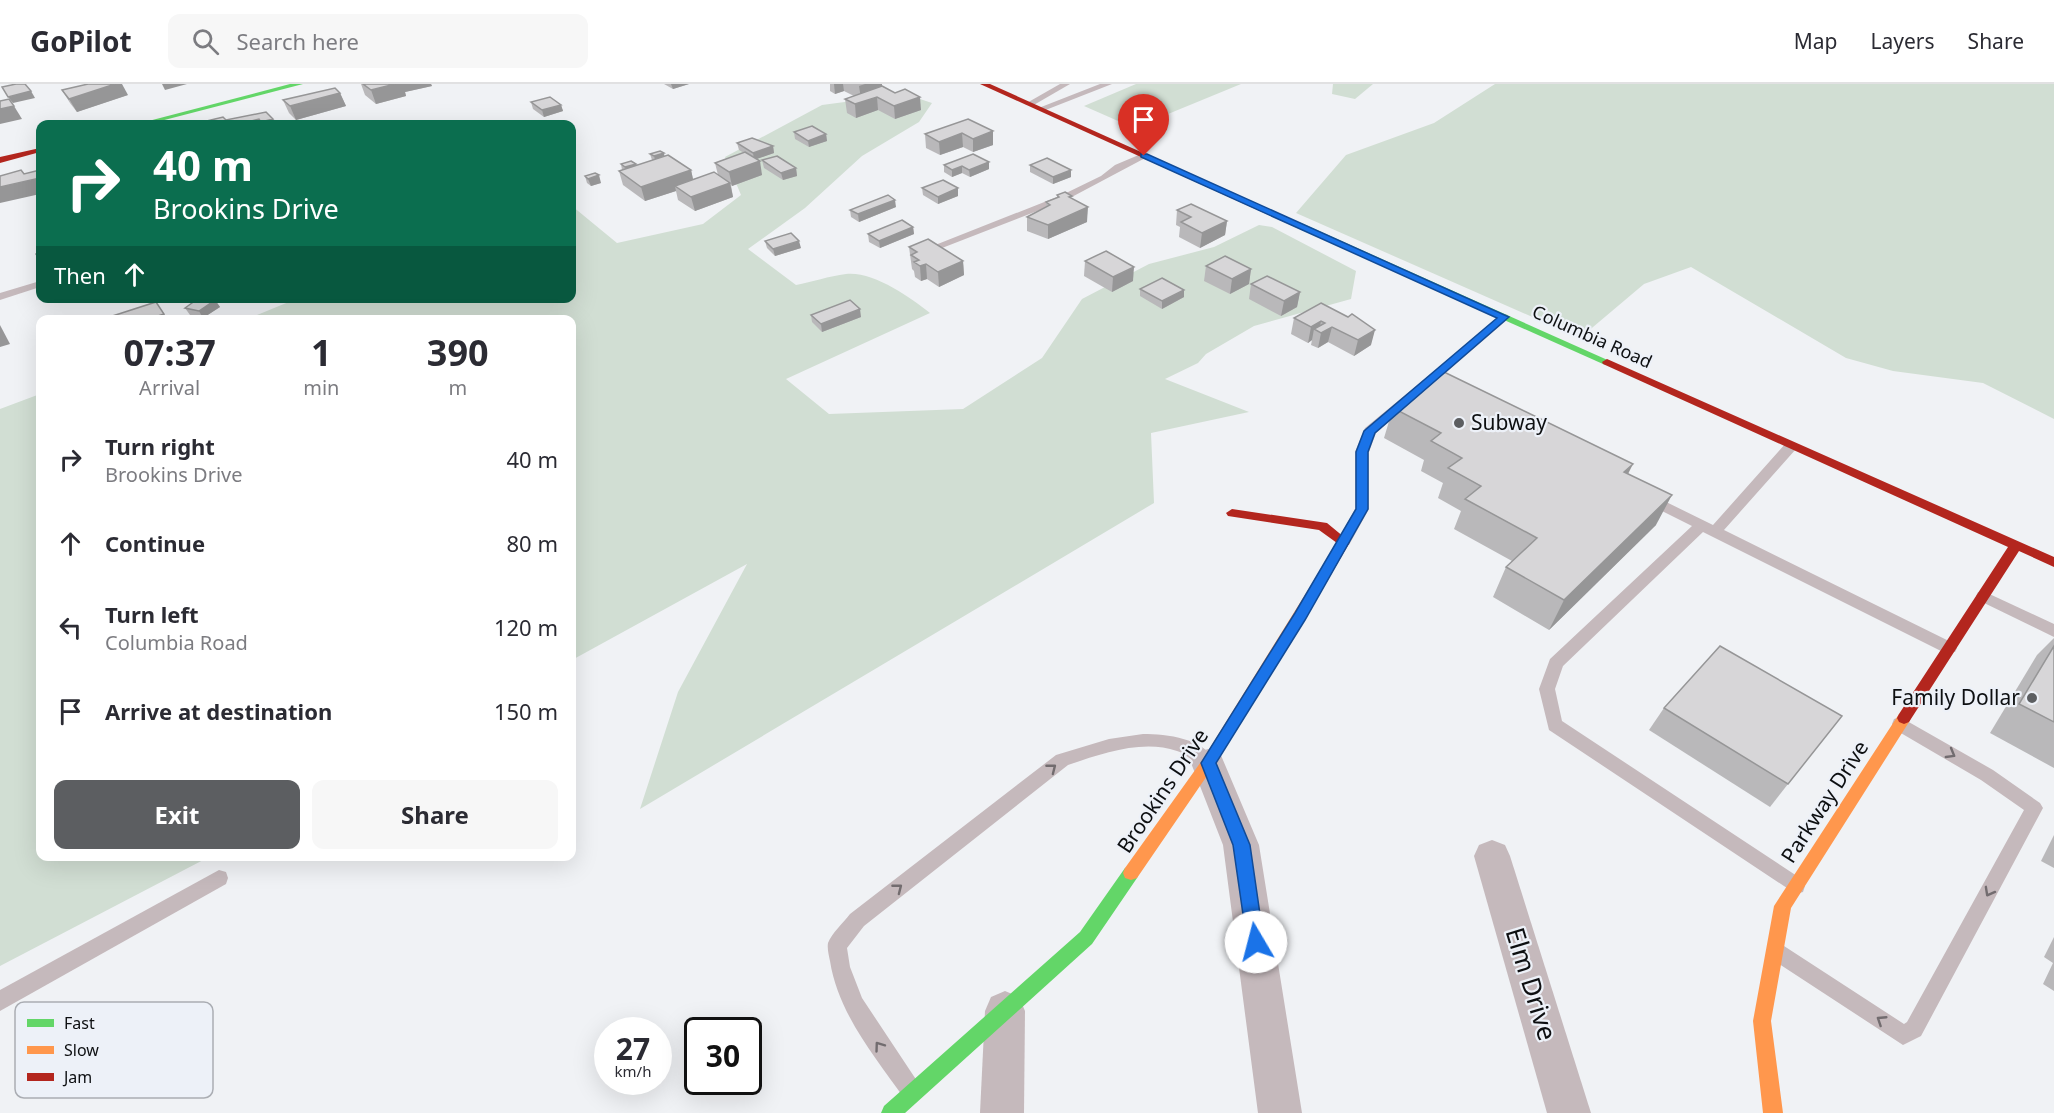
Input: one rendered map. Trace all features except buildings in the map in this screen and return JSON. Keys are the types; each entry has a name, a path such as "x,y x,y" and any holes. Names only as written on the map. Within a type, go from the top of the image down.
{"street":[{"path":"157,120 300,84"},
{"name":"Columbia Road","path":"984,84 2054,562"},
{"path":"0,160 36,151"},
{"path":"1232,513 1323,526 1344,542"},
{"name":"Brookins Drive","path":"891,1113 1086,938 1208,763 1344,542"},
{"name":"Parkway Drive","path":"1773,1113 1762,1021 1783,906 2016,545"},
{"path":"1208,763 1241,845 1280,1113"},
{"name":"Elm Drive","path":"1492,856 1569,1113"},
{"path":"1002,1113 1005,1011"}],"lane":[{"path":"1035,107 1066,84"},
{"path":"1035,107 1108,84"},
{"path":"918,254 1065,197 1104,178 1118,167 1144,156"},
{"path":"0,297 36,285"},
{"path":"1344,542 1362,509 1362,452 1370,431 1431,386 1504,317"},
{"path":"1791,446 1707,530 1556,663 1546,689 1555,725 1796,886"},
{"path":"1637,493 1707,530 1949,648"},
{"path":"1983,596 2054,631"},
{"path":"1775,950 1903,1035 1914,1029 2034,808 1987,775 1900,724"},
{"path":"914,1093 862,1022 840,972 837,946 857,920 1062,760 1093,750 1151,740 1189,748 1208,763"},
{"path":"0,1001 219,878"}],"shaded area":[{"path":"1136,84 1241,84 1134,128 1084,106"},
{"path":"1333,84 1373,84 1355,99 1332,94"},
{"path":"1495,84 2054,84 2054,419 1983,383 1893,371 1846,358 1691,267 1644,284 1580,338 1296,213 1346,155 1434,123"},
{"path":"905,94 932,103 919,122 862,156 805,208 748,249 796,285 840,275 857,274 891,286 930,313 786,379 829,414 963,409 1042,358 1082,299 1149,264 1214,247 1259,225 1272,227 1356,271 1351,299 1254,326 1206,354 1198,363 1165,379 1249,412 1151,433 1154,503 640,809 678,692 747,564 576,658 576,315 257,315 286,303 576,303 576,209 617,243 703,224 741,195 725,157 822,105"},
{"path":"36,396 36,861 201,861 0,966 0,409"}],"traffic: fast":[{"path":"157,120 299,84"},
{"path":"1296,224 1607,362"},
{"path":"891,1113 1086,938 1131,873"}],"traffic: slow":[{"path":"1131,873 1208,763 1321,580"},
{"path":"1773,1113 1762,1021 1783,906 1904,718"}],"traffic: jam":[{"path":"984,84 1296,224"},
{"path":"0,160 36,151"},
{"path":"1607,362 2054,562"},
{"path":"1232,513 1323,526 1344,542 1321,580"},
{"path":"1904,718 2016,545"}],"place":[{"name":"Subway","path":"1459,423"},
{"name":"Family Dollar","path":"2032,698"}],"route":[{"path":"1144,156 1504,317 1370,431 1362,452 1362,509 1300,617 1208,763 1241,845 1256,942"}]}
